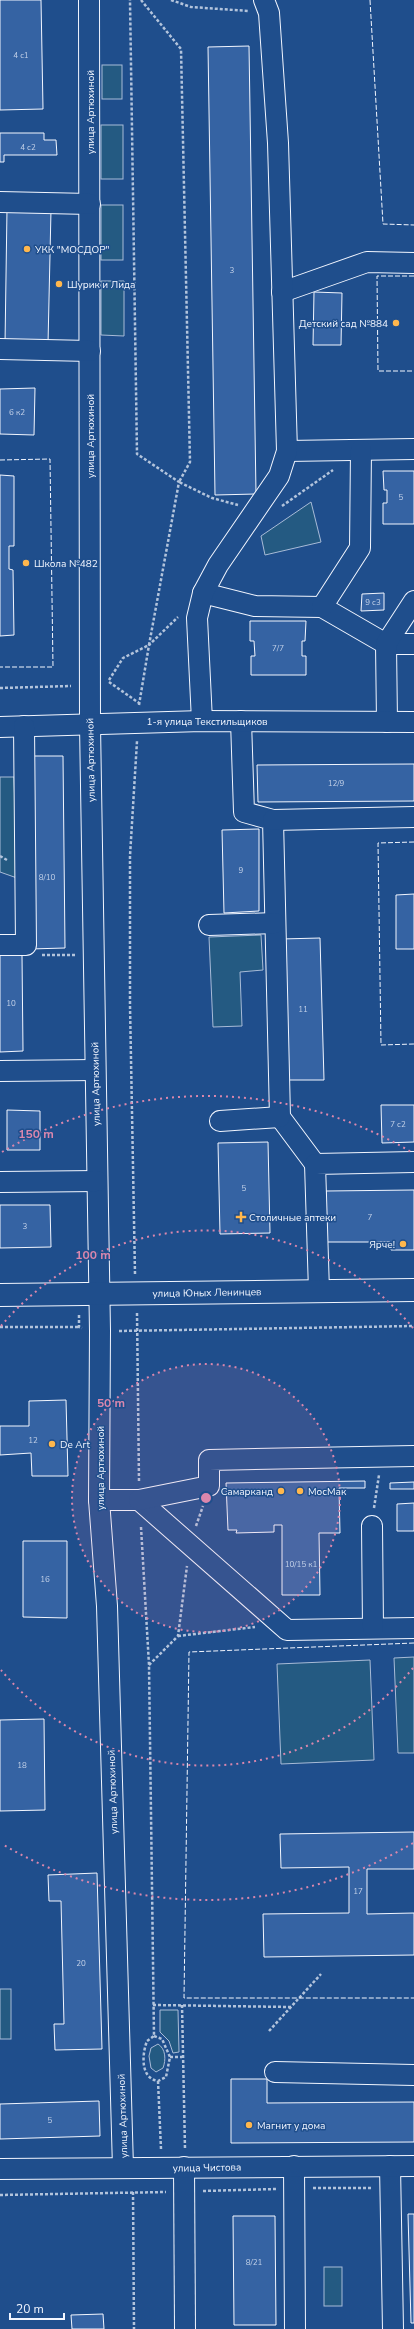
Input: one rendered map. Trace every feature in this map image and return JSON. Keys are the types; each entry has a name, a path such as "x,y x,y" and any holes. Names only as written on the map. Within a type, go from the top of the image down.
{"main road":[{"name":"улица Юных Ленинцев","path":"0,1295 136,1292 414,1290"}],"street":[{"name":"улица Артюхиной","path":"90,0 90,725 100,1293 99,1500 107,1606 123,2168"},
{"path":"202,721 197,618 203,593 218,564 258,510 279,476 287,451 278,143 266,6"},
{"path":"0,202 90,204"},
{"path":"282,292 367,262 414,263"},
{"path":"0,350 90,351"},
{"path":"287,451 414,449"},
{"path":"322,607 360,548 361,450"},
{"path":"203,593 255,606 322,607 386,644 414,644"},
{"path":"387,722 386,644 414,601"},
{"name":"1-я улица Текстильщиков","path":"0,727 202,721 414,722"},
{"path":"241,721 244,812 273,820 414,816"},
{"path":"0,945 26,945 24,726"},
{"path":"273,820 280,1117 315,1164 319,1291"},
{"path":"209,925 275,923"},
{"path":"0,1071 95,1070"},
{"path":"220,1121 280,1117"},
{"path":"315,1164 414,1162"},
{"path":"0,1182 97,1181"},
{"path":"99,1500 139,1500 210,1486 209,1460 414,1456"},
{"path":"139,1500 288,1630 414,1628"},
{"path":"372,1526 373,1628"},
{"path":"275,2072 414,2075"},
{"path":"184,2158 185,2329"},
{"name":"улица Чистова","path":"0,2169 123,2168 184,2158 294,2166 414,2166"},
{"path":"294,2166 295,2329"},
{"path":"390,2166 394,2329"}],"path":[{"path":"130,0 137,454 179,482 212,498 258,510"},
{"path":"141,0 181,49 190,462 179,482 139,703 139,722 134,766 130,856 130,1013 136,1292 139,1330 139,1500 149,1665 154,2036"},
{"path":"171,0 191,7 266,6"},
{"path":"279,508 336,468"},
{"path":"0,688 90,686 109,682 123,658 149,645 181,614"},
{"path":"26,945 30,955 79,955"},
{"path":"100,1331 414,1326"},
{"path":"0,1327 79,1327"},
{"path":"372,1526 382,1457"},
{"path":"149,1665 178,1636 281,1624"},
{"path":"269,2031 321,1974"},
{"path":"153,2005 291,2006"},
{"path":"182,2005 184,2158"},
{"path":"154,2036 162,2039 170,2057 166,2077 158,2081"},
{"path":"154,2036 147,2041 143,2060 146,2071 153,2079 158,2081"},
{"path":"170,2057 182,2057"},
{"path":"153,2149 161,2149 158,2081"},
{"path":"0,2195 391,2187"},
{"path":"133,2192 134,2329"}],"shaded area":[{"path":"102,65 122,65 122,99 102,99"},
{"path":"101,125 123,125 123,179 101,179"},
{"path":"101,205 123,205 123,260 101,260"},
{"path":"101,281 124,281 124,336 101,335"},
{"path":"311,502 321,542 265,555 261,536"},
{"path":"0,777 14,777 17,878 0,872"},
{"path":"261,935 263,970 240,972 242,1026 213,1027 209,937"},
{"path":"414,1657 414,1753 398,1753 394,1658"},
{"path":"370,1660 374,1760 281,1764 277,1664"},
{"path":"0,1989 11,1989 11,2039 0,2039"},
{"path":"160,2010 178,2010 179,2052 173,2053 169,2041 160,2032"},
{"path":"158,2044 163,2049 165,2062 163,2068 156,2072 151,2068 149,2056 151,2048"},
{"path":"324,2267 342,2267 342,2306 324,2306"}],"building":[{"path":"0,0 41,0 43,109 0,110"},
{"path":"249,46 256,494 215,495 208,47"},
{"path":"0,133 44,133 44,140 56,140 57,155 4,155 4,162 0,162"},
{"path":"7,209 51,210 48,344 5,344"},
{"path":"314,292 342,293 341,345 313,345"},
{"path":"35,388 34,435 0,434 0,389"},
{"path":"383,471 414,471 414,524 383,524 383,503 387,503 387,490 384,490"},
{"path":"0,475 14,476 14,546 9,546 9,569 13,570 14,635 0,636"},
{"path":"384,593 384,610 361,611 362,594"},
{"path":"250,621 306,621 305,641 302,641 302,656 306,656 306,675 251,675 251,656 255,656 254,641 250,641"},
{"path":"28,756 63,756 65,948 30,949"},
{"path":"414,764 414,801 258,802 257,765"},
{"path":"259,829 259,911 224,913 222,830"},
{"path":"414,894 414,949 396,949 396,895"},
{"path":"320,938 324,1080 285,1080 281,939"},
{"path":"0,955 22,955 23,1051 0,1052"},
{"path":"381,1105 414,1105 414,1142 382,1143"},
{"path":"7,1110 40,1111 40,1150 7,1150"},
{"path":"268,1142 270,1233 220,1234 218,1143"},
{"path":"414,1190 414,1250 391,1250 390,1242 327,1242 326,1191"},
{"path":"0,1205 50,1205 51,1247 0,1248"},
{"path":"66,1400 68,1476 32,1476 31,1453 0,1455 0,1426 29,1426 29,1401"},
{"path":"365,1481 365,1488 339,1488 340,1533 319,1533 320,1595 282,1595 282,1525 274,1525 274,1532 236,1533 237,1530 228,1530 226,1483"},
{"path":"414,1482 414,1489 390,1489 390,1483"},
{"path":"414,1503 414,1531 397,1531 397,1504"},
{"path":"23,1541 67,1541 67,1618 23,1617"},
{"path":"44,1719 45,1810 0,1811 0,1720"},
{"path":"414,1832 414,1869 367,1869 367,1914 414,1913 414,1955 264,1957 263,1914 349,1913 349,1867 281,1868 280,1834"},
{"path":"97,1873 102,2049 55,2050 54,2024 64,2024 61,1901 49,1901 48,1875"},
{"path":"231,2079 267,2079 267,2103 414,2102 414,2142 231,2143"},
{"path":"99,2101 100,2136 0,2139 0,2104"},
{"path":"408,2214 414,2214 414,2323 411,2323"},
{"path":"233,2216 275,2216 276,2325 234,2325"},
{"path":"103,2314 104,2329 72,2329 71,2315"}],"fence":[{"path":"370,0 383,224 414,225"},
{"path":"414,276 377,276 378,371 414,371"},
{"path":"0,460 50,459 53,667 0,667"},
{"path":"414,842 378,843 381,1045 414,1044"},
{"path":"414,1643 189,1652 184,1998 414,1998"}],"place":[{"name":"УКК \"МОСДОР\"","path":"27,249"},
{"name":"Шурик и Лида","path":"59,284"},
{"name":"Детский сад №884","path":"396,323"},
{"name":"Школа №482","path":"26,563"},
{"name":"Столичные аптеки","path":"241,1217"},
{"name":"Ярче!","path":"403,1244"},
{"name":"De Art","path":"52,1444"},
{"name":"Самарканд","path":"281,1491"},
{"name":"МосМак","path":"300,1491"},
{"name":"Магнит у дома","path":"249,2125"}]}
